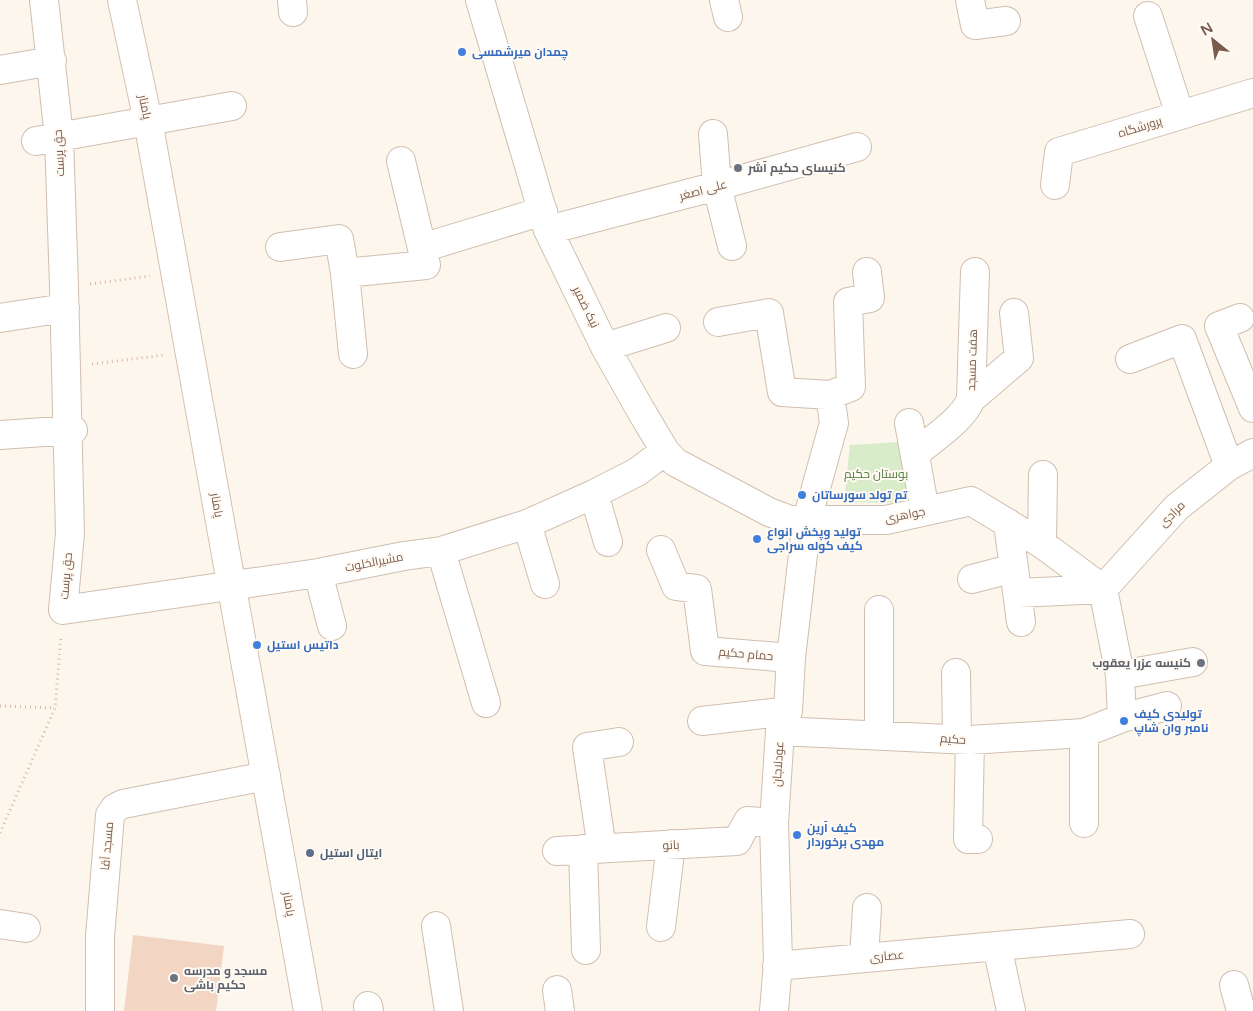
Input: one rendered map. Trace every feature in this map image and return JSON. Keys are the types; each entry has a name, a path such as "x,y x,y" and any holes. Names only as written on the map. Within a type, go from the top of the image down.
{"street":[{"name":"حق پرست","path":"44,0 52,61 47,139 65,297 66,367 71,430 70,533 63,610"},
{"name":"پامنار","path":"122,0 148,120 308,1011"},
{"name":"نیک ضمیر","path":"480,0 545,221 605,347 666,451 676,462 687,469 769,512 790,520 807,520"},
{"path":"970,0 975,25 1006,21"},
{"path":"1148,16 1180,115"},
{"path":"0,70 52,61"},
{"name":"پرورشگاه","path":"1055,185 1059,152 1253,93"},
{"path":"47,139 232,106"},
{"path":"713,134 717,186 732,246"},
{"name":"علی اصغر","path":"422,248 717,186 857,147"},
{"path":"345,273 426,264 401,160"},
{"path":"280,247 339,239 345,273 353,354"},
{"path":"718,322 769,313 782,392 830,395 851,387 848,302 870,298 867,272"},
{"name":"هفت مسجد","path":"915,454 960,417 968,408 970,399 975,272"},
{"path":"0,318 65,297"},
{"path":"970,399 1019,358 1014,313"},
{"path":"1240,318 1219,326 1253,408"},
{"path":"605,347 666,328"},
{"path":"1130,359 1182,339 1228,466"},
{"path":"807,520 834,423 830,395"},
{"path":"909,423 925,511"},
{"path":"0,435 71,430"},
{"name":"مشیرالخلوت","path":"63,610 318,573 404,556 442,551 527,524 594,494 637,472 666,451"},
{"name":"مرادی","path":"1103,589 1176,507 1228,466 1253,453"},
{"path":"1042,544 1043,475"},
{"path":"594,494 608,542"},
{"name":"جواهری","path":"807,520 886,520 971,501 1042,544 1103,589"},
{"name":"عودلاجان","path":"774,1011 777,966 774,822 807,520"},
{"path":"527,524 545,584"},
{"path":"1008,524 1022,622"},
{"name":"حمام حکیم","path":"661,550 676,586 697,589 705,651 791,658"},
{"path":"442,551 486,704"},
{"path":"318,573 332,626"},
{"path":"972,579 1016,580 1103,589 1120,675 1122,718"},
{"path":"879,610 879,735"},
{"path":"1120,675 1193,662"},
{"path":"956,673 963,740 968,839 978,839"},
{"name":"حکیم","path":"702,721 784,721 879,735 963,740 1084,733 1122,718 1167,706"},
{"path":"1084,733 1084,823"},
{"path":"586,950 581,850 587,747 619,742"},
{"name":"مسجد آقا","path":"100,1011 100,936 110,815 115,808 123,804 266,776"},
{"name":"بانو","path":"581,850 738,841 748,821 774,822"},
{"path":"661,926 671,844"},
{"path":"864,958 868,908"},
{"path":"436,926 449,1011"},
{"name":"عصاری","path":"777,966 1130,934"},
{"path":"997,946 1011,1011"}],"path":[{"path":"65,297 175,273"},
{"path":"66,367 190,352"},
{"name":"حق پرست","path":"0,832 55,708 63,610"},
{"path":"0,706 55,708"}],"green space":[{"name":"بوستان حکیم","path":"899,442 912,503 844,502 850,445"}],"building":[{"name":"مسجد و مدرسه حکیم باشی","path":"133,935 224,946 216,1011 124,1011"}],"place":[{"name":"چمدان میرشمسی","path":"462,52"},
{"name":"کنیسای حکیم آشر","path":"738,168"},
{"name":"تم تولد سورساتان","path":"802,495"},
{"name":"تولید وپخش انواع کیف کوله سراجی","path":"757,539"},
{"name":"داتیس استیل","path":"257,645"},
{"name":"کنیسه عزرا یعقوب","path":"1201,663"},
{"name":"تولیدی کیف نامبر وان شاپ","path":"1124,721"},
{"name":"کیف آرین مهدی برخوردار","path":"797,835"},
{"name":"ایتال استیل","path":"310,853"},
{"name":"مسجد و مدرسه حکیم باشی","path":"174,978"}]}
